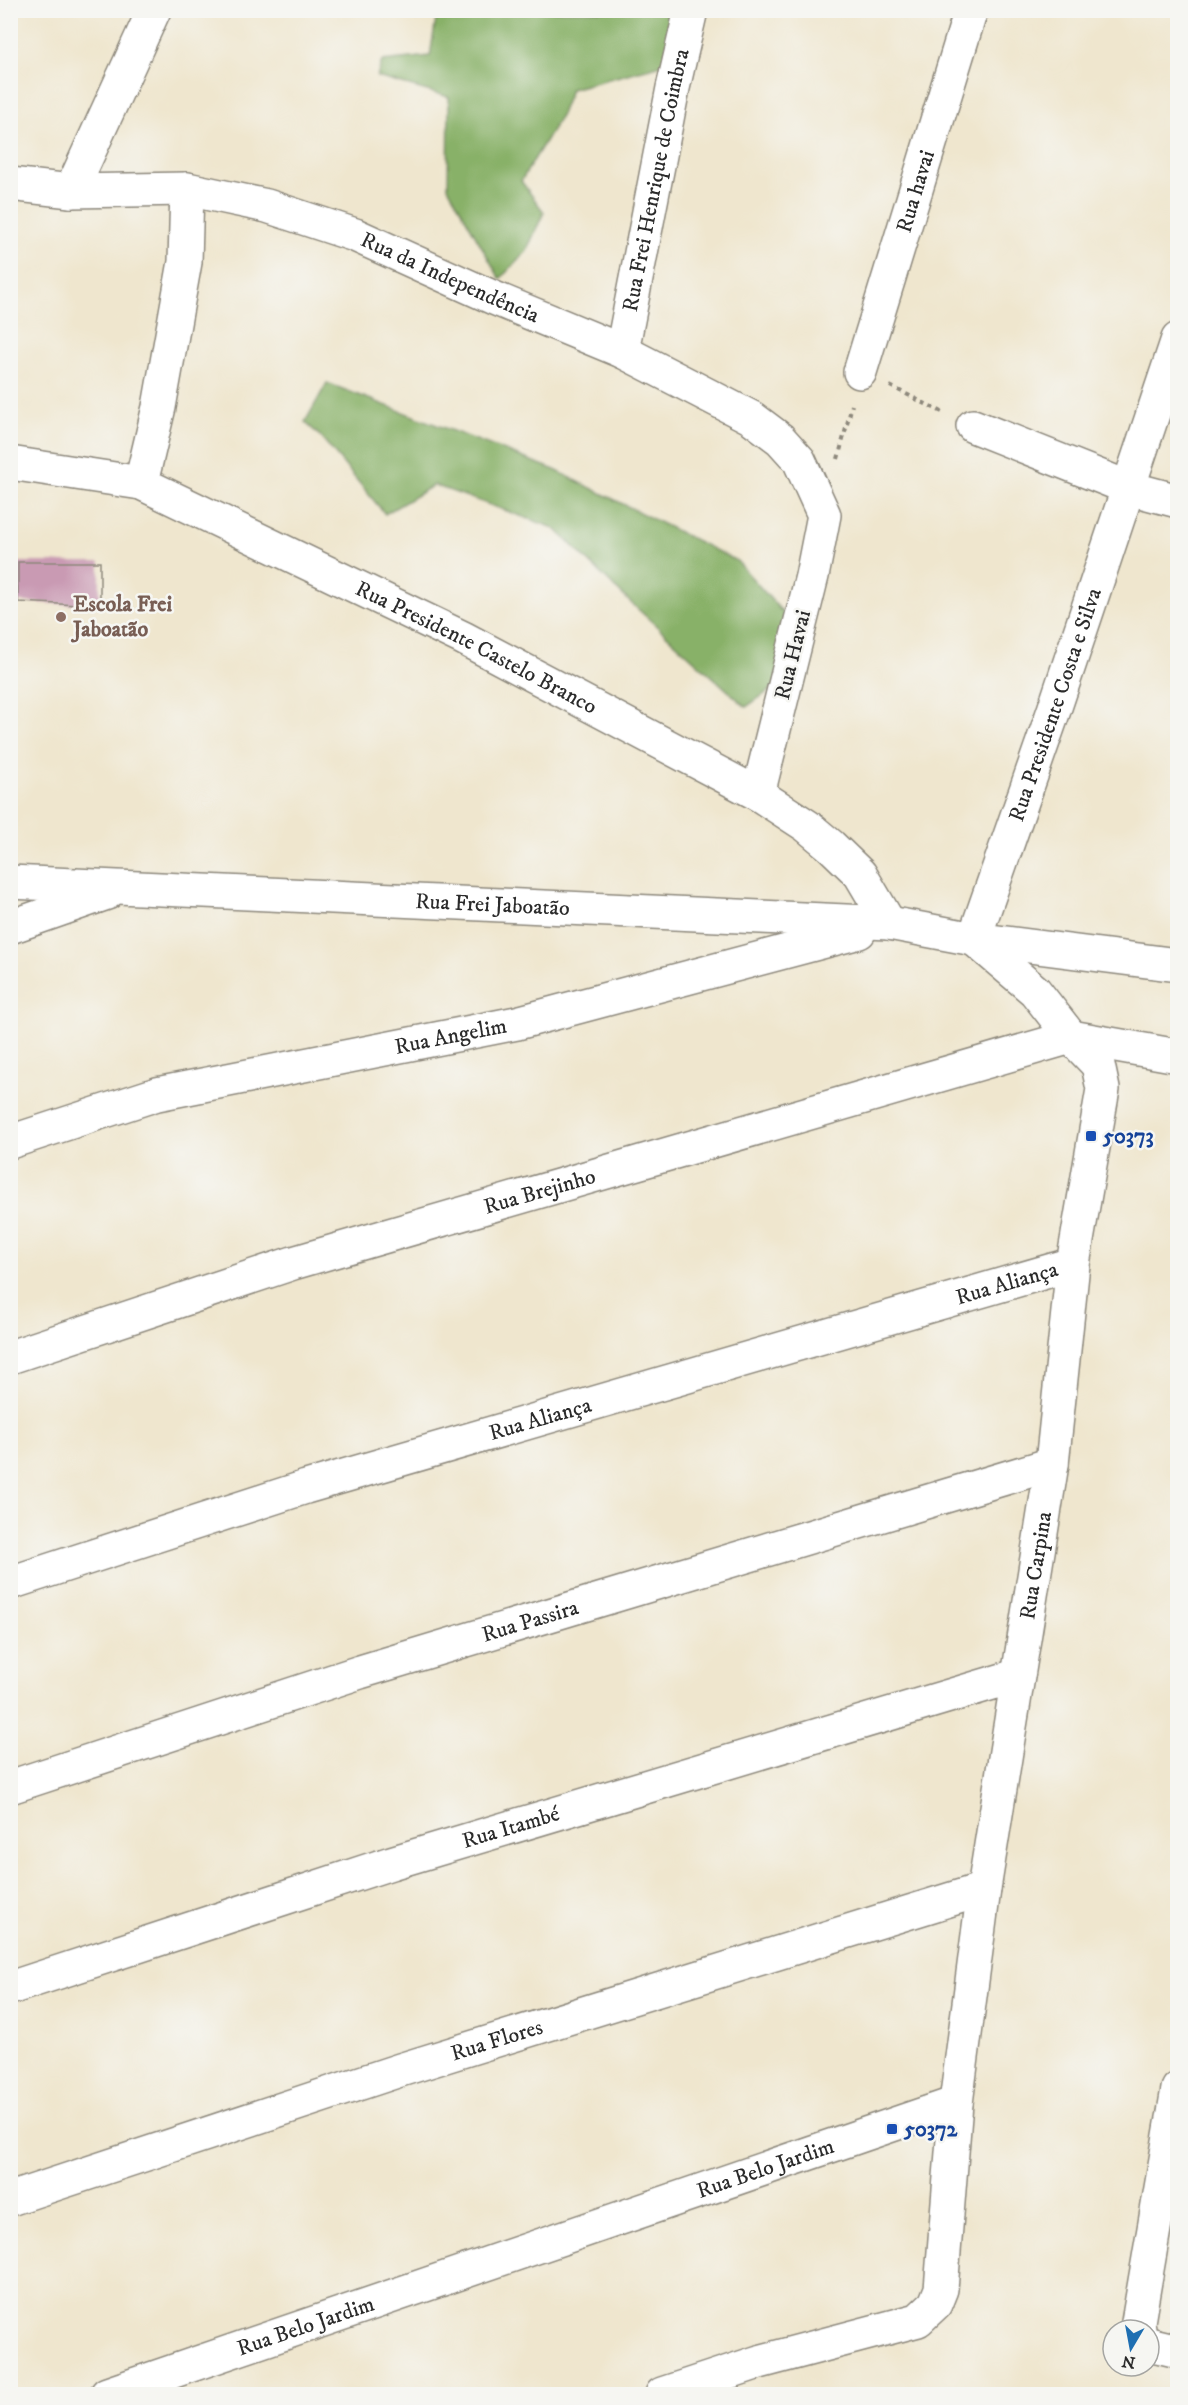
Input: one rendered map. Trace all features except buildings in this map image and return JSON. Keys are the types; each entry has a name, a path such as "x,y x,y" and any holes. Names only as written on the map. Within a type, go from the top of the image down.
{"street":[{"path":"71,191 154,10"},
{"name":"Rua Frei Henrique de Coimbra","path":"622,351 673,88 691,10"},
{"name":"Rua havai","path":"860,372 970,10"},
{"name":"Rua da Independência","path":"10,184 71,191 188,189 267,206 355,235 494,298 622,351 752,418 780,439 799,460 824,515"},
{"path":"141,483 159,407 185,262 188,189"},
{"name":"Rua Presidente Costa e Silva","path":"974,939 1054,710 1178,339"},
{"path":"973,426 1129,488 1178,501"},
{"name":"Rua Presidente Castelo Branco","path":"10,463 141,483 463,638 758,794 807,826 860,874 889,923"},
{"name":"Rua Havai","path":"758,794 812,576 824,515"},
{"name":"Rua Frei Jaboatão","path":"10,882 889,923 974,939 1178,965"},
{"path":"10,927 120,888"},
{"name":"Rua Angelim","path":"10,1142 157,1094 517,1023 889,923"},
{"path":"974,939 1035,991 1071,1037 1178,1056"},
{"name":"Rua Carpina","path":"957,2103 984,1889 1016,1676 1052,1464 1073,1264 1103,1089 1098,1065 1071,1037"},
{"name":"Rua Brejinho","path":"10,1357 293,1263 1071,1037"},
{"name":"Rua Aliança","path":"10,1583 306,1487 1073,1264"},
{"name":"Rua Passira","path":"10,1787 360,1672 1052,1464"},
{"name":"Rua Itambé","path":"10,1988 391,1863 1016,1676"},
{"name":"Rua Flores","path":"10,2199 400,2070 984,1889"},
{"path":"1139,2318 1178,2089"},
{"path":"662,2394 759,2362 918,2320 927,2313 935,2304 941,2289 957,2103"},
{"name":"Rua Belo Jardim","path":"107,2394 957,2103"},
{"path":"1161,2347 1178,2351"}],"path":[{"path":"838,460 860,372 973,426"}],"green space":[{"path":"420,11 673,11 666,64 571,89 560,117 521,181 544,212 526,252 500,279 448,187 449,97 377,77 382,61 430,56 436,19"},
{"path":"327,383 555,470 737,561 792,623 776,686 746,707 630,602 554,528 434,485 385,514 321,437 305,422"}],"place":[{"name":"Escola Frei Jaboatão","path":"61,617"},
{"name":"50373","path":"1091,1136"},
{"name":"50372","path":"892,2129"}]}
